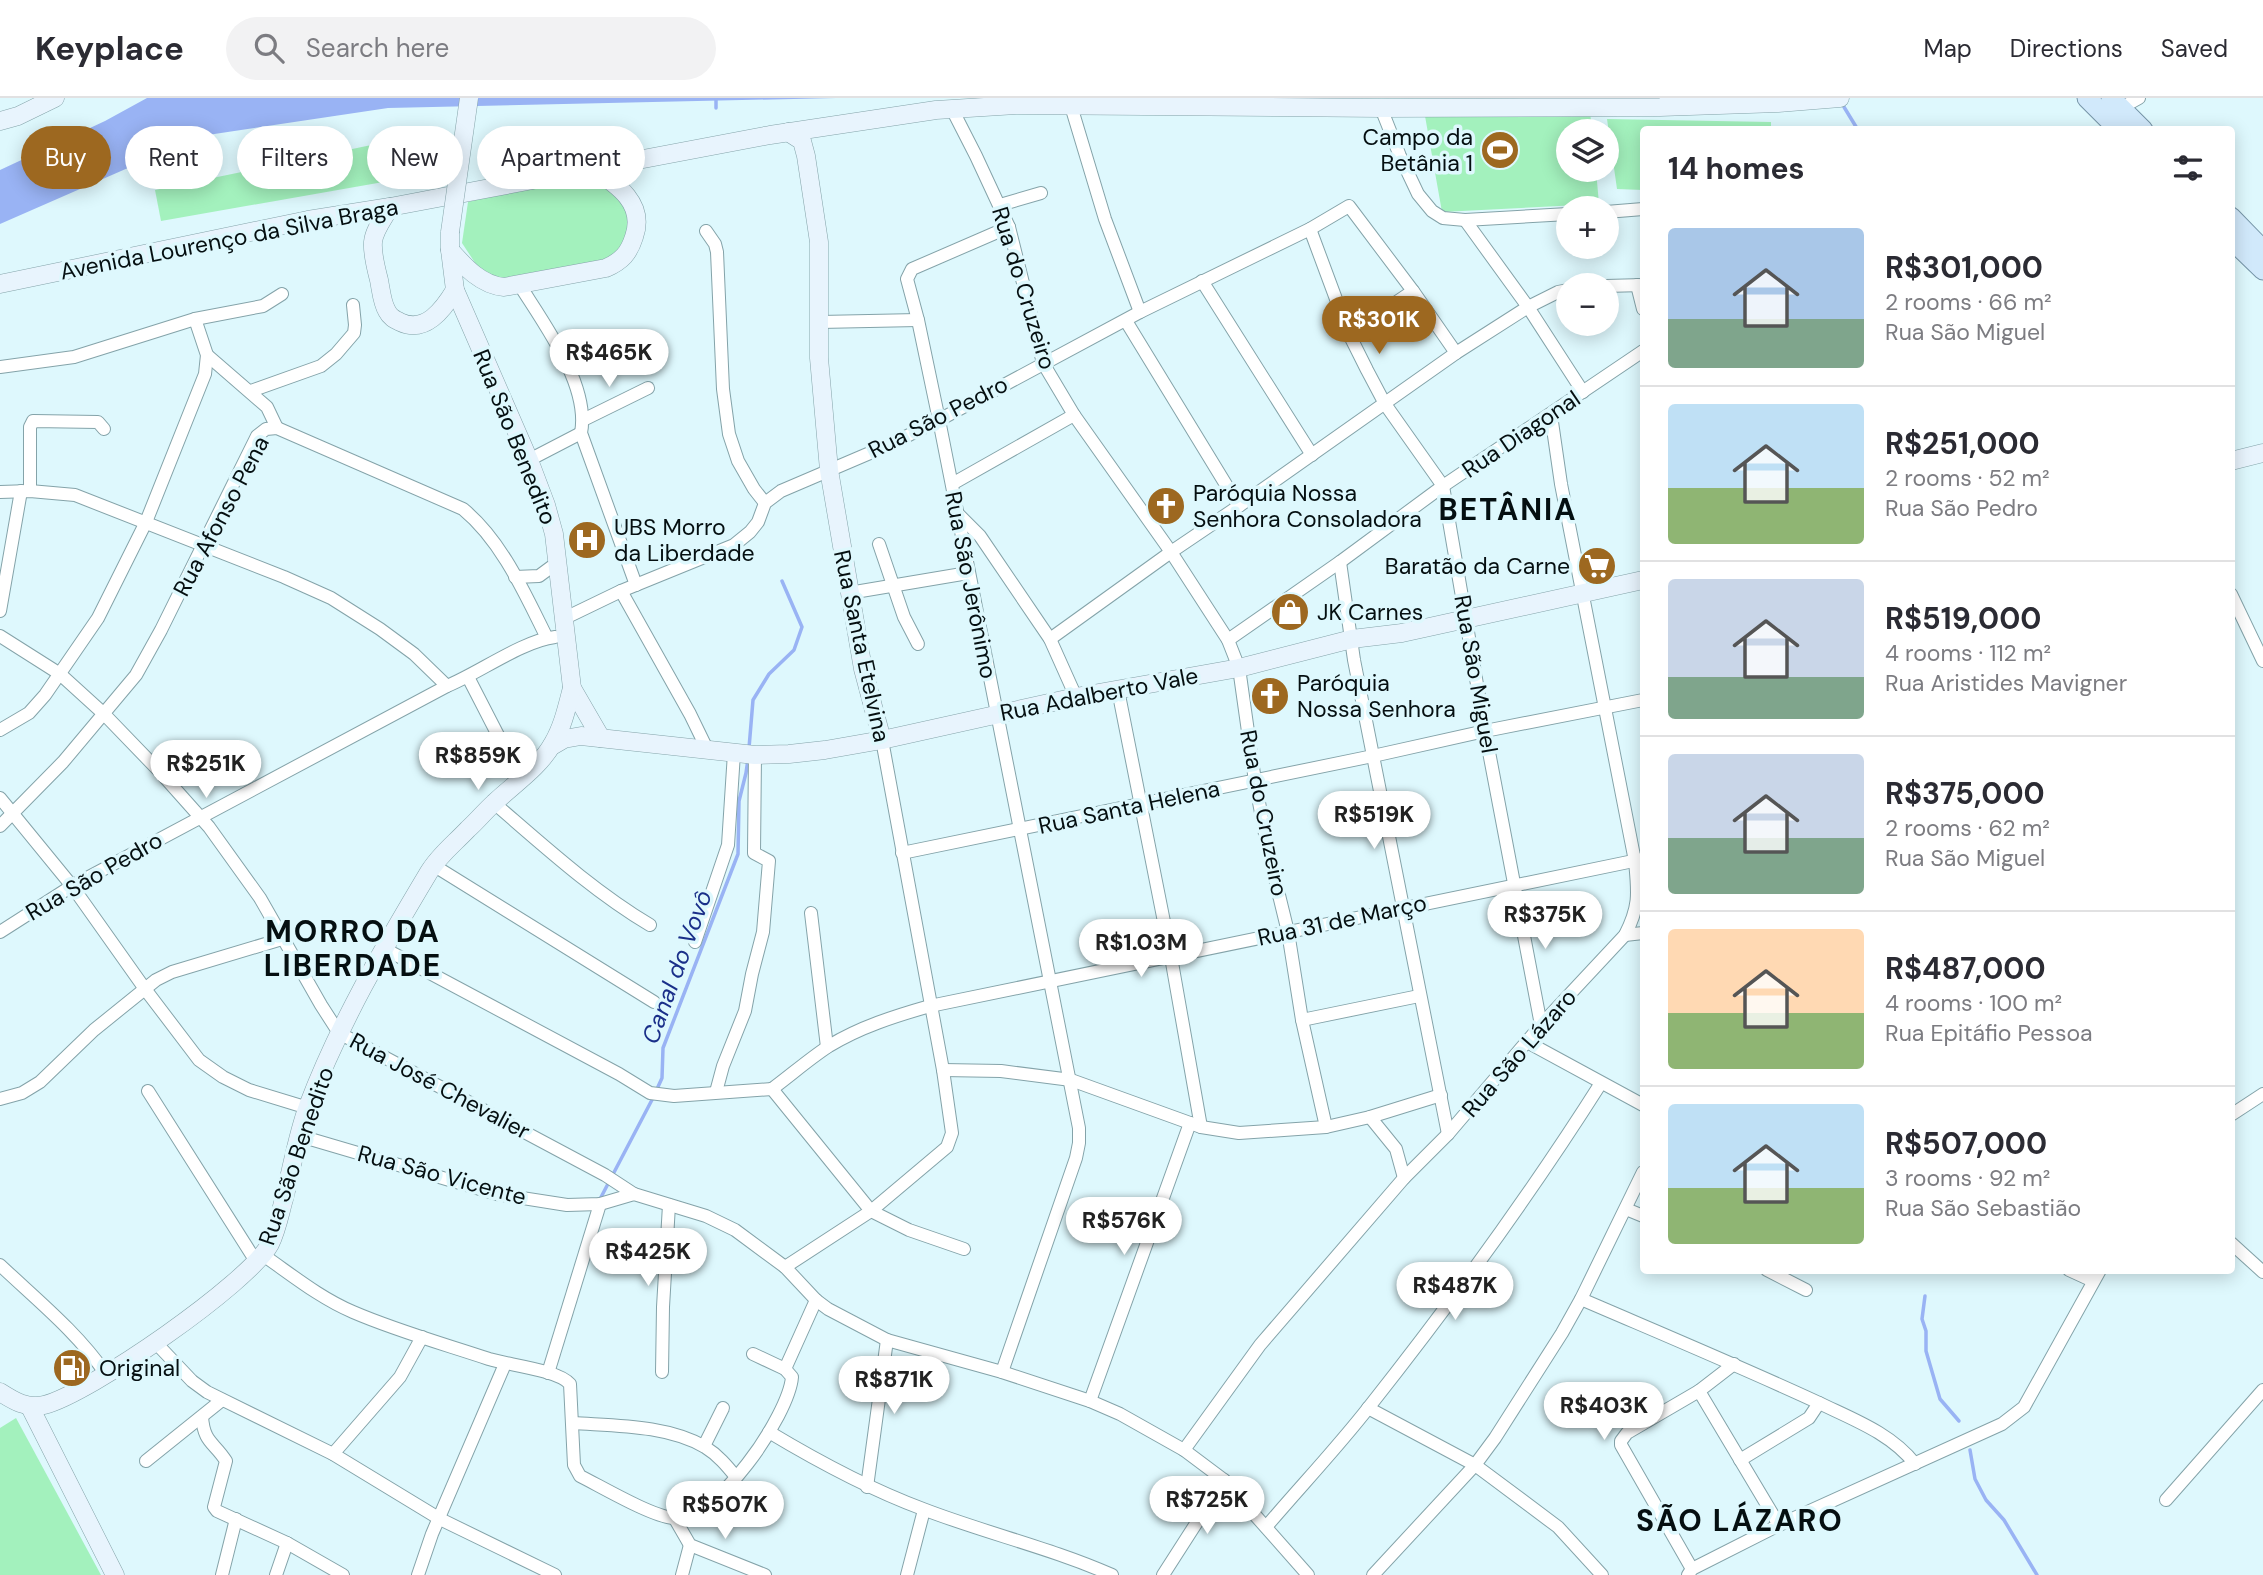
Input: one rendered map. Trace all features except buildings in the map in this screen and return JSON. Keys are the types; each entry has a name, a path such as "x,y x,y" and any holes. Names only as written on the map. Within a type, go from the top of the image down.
{"main road":[{"path":"2087,98 2115,126"},
{"path":"2116,103 2140,126"},
{"path":"2235,221 2263,250"},
{"path":"2235,243 2263,270"}],"street":[{"path":"0,121 19,116 55,98"},
{"name":"Rua São Benedito","path":"469,98 450,241 455,290 546,505 558,562 558,631 572,688 601,738"},
{"name":"Avenida Lourenço da Silva Braga","path":"645,158 788,132 952,109 1016,105 1660,107 1840,98"},
{"path":"2116,103 2139,98"},
{"path":"1071,106 1105,219 1140,312"},
{"path":"0,108 19,116"},
{"path":"1381,108 1418,194 1432,211 1443,218 1465,220 1556,215"},
{"name":"Rua do Cruzeiro","path":"952,109 1009,228 1043,363 1074,415 1171,552 1228,640 1239,668 1255,781 1326,1127"},
{"name":"Rua Santa Etelvina","path":"788,132 802,141 819,242 819,358 829,470 849,593 863,669 882,740 943,1070 952,1133 947,1147 871,1211"},
{"name":"Avenida Lourenço da Silva Braga","path":"0,284 295,222 483,189"},
{"path":"450,241 477,277 490,286 504,287 606,268 620,262 630,249 637,228 637,214 621,189"},
{"path":"1000,205 1041,193"},
{"name":"Rua São Pedro","path":"0,932 72,886 447,686 558,631 621,591 734,545 758,522 765,503 781,491 939,420 1140,312 1310,229 1349,205 1456,353"},
{"path":"390,207 373,243 374,261 386,310 404,324 430,321 444,308 455,290"},
{"path":"1619,211 1640,209"},
{"path":"1465,220 1528,307 1583,392"},
{"name":"Rua São Jerônimo","path":"1002,1372 1079,1143 1071,1080 939,420 907,279 912,269 1009,228"},
{"name":"Rua São Miguel","path":"1310,229 1349,334 1385,404 1443,486 1485,731 1541,1025"},
{"path":"706,231 717,252 723,389 729,434 738,461 765,503"},
{"path":"1202,281 1312,455"},
{"path":"519,284 570,370 583,420 581,433 636,585"},
{"path":"1619,286 1640,285"},
{"path":"1349,334 1413,291"},
{"path":"0,368 74,357 195,319 263,306 282,294"},
{"path":"1050,639 1456,353 1528,307 1556,295"},
{"path":"251,391 321,366 354,333 353,305"},
{"path":"195,319 208,355 267,407 277,428"},
{"path":"820,322 918,320"},
{"path":"1126,321 1239,506"},
{"path":"570,370 627,339"},
{"name":"Rua Diagonal","path":"1228,640 1443,486 1640,353"},
{"path":"0,730 29,713 60,674 98,618 146,522 201,386 208,355"},
{"path":"583,420 648,388"},
{"path":"952,484 1074,415"},
{"name":"Rua São Lázaro","path":"1184,1450 1260,1345 1404,1178 1448,1134 1541,1025 1625,935 1633,919 1638,902 1639,860 1605,708 1561,484 1551,415"},
{"path":"0,611 26,491 30,427 35,420 99,422 104,429"},
{"name":"Rua Afonso Pena","path":"0,826 34,793 136,675 257,436 267,429 277,428 463,509 480,522 515,577 558,631"},
{"path":"529,460 581,433"},
{"path":"2235,460 2263,453"},
{"path":"0,492 75,495 331,598 380,629 447,686"},
{"path":"958,514 980,536 1050,639 1076,697"},
{"path":"879,544 892,586 918,645"},
{"path":"515,577 539,576 558,562"},
{"path":"1340,562 1373,756 1448,1134"},
{"path":"849,593 968,573"},
{"name":"Rua Adalberto Vale","path":"552,746 573,736 746,754 813,752 882,740 1076,697 1239,668 1352,639 1402,633 1640,581"},
{"path":"621,591 708,751"},
{"path":"2235,602 2263,661"},
{"name":"Rua José Chevalier","path":"0,636 60,674 104,714 200,817 260,898 340,1033 611,1179 634,1194"},
{"path":"468,677 521,780"},
{"name":"Rua São Benedito","path":"30,1407 60,1399 106,1374 155,1342 260,1259 271,1242 279,1219 307,1108 340,1033 383,948 433,865 494,803 521,780 552,746 564,718 572,688"},
{"path":"1090,1401 1196,1125 1171,957 1118,690"},
{"name":"Rua Santa Helena","path":"902,853 1640,701"},
{"path":"695,942 728,845 746,754"},
{"path":"716,1092 723,1066 746,1011 763,932 769,861 754,853 746,754"},
{"path":"0,798 72,886 199,1060 223,1077 249,1090 307,1108"},
{"path":"494,803 594,887 650,925"},
{"name":"Rua 31 de Março","path":"772,1089 827,1048 869,1026 930,1006 1639,860"},
{"path":"433,865 654,1002"},
{"path":"811,913 827,1048"},
{"path":"1625,935 1640,933"},
{"path":"0,1099 22,1093 40,1082 94,1030 156,980 172,972 282,939"},
{"path":"383,948 654,1094 674,1096 772,1089 871,1211 909,1230 964,1249"},
{"path":"1302,1020 1419,996"},
{"path":"1527,1042 1640,1103"},
{"path":"943,1070 1001,1071 1071,1080 1196,1125 1239,1133 1326,1127 1370,1117 1441,1095"},
{"path":"1266,1527 1368,1409 1473,1271 1539,1179 1601,1083"},
{"path":"148,1091 260,1259 354,1312 505,1364 562,1377 570,1384 574,1465 580,1476 656,1513 675,1519 706,1506 736,1477 769,1432 792,1382 790,1373 785,1369 753,1354"},
{"path":"2235,1112 2263,1094"},
{"path":"1370,1117 1396,1149 1404,1178"},
{"name":"Rua São Vicente","path":"300,1136 496,1194 567,1205 597,1204 634,1194"},
{"path":"1373,1575 1475,1465 1537,1373 1581,1299 1640,1179"},
{"path":"634,1194 706,1216 735,1230 785,1267 828,1309 887,1340 1002,1372 1090,1401 1120,1414 1184,1450 1224,1480 1308,1575"},
{"path":"548,1373 597,1204"},
{"path":"662,1372 669,1205"},
{"path":"1626,1209 1640,1215"},
{"path":"785,1267 871,1211"},
{"path":"2235,1247 2263,1272"},
{"path":"0,1265 67,1327 92,1353 106,1374"},
{"path":"1775,1274 1806,1290"},
{"path":"1734,1364 1699,1391 1627,1433 1621,1441 1690,1572 1779,1525 2002,1424 2016,1415 2029,1398 2096,1276"},
{"path":"1581,1299 1734,1364 1819,1404 1895,1443 1915,1464"},
{"path":"785,1369 817,1300"},
{"path":"332,1454 400,1377 422,1337"},
{"path":"867,1487 887,1340"},
{"path":"155,1342 192,1381 207,1392 332,1454 440,1518 555,1575"},
{"path":"418,1575 432,1534 505,1364"},
{"path":"2166,1500 2263,1390"},
{"path":"1699,1391 1779,1525"},
{"path":"0,1392 30,1407 115,1575"},
{"path":"146,1461 222,1400"},
{"path":"1740,1460 1808,1418 1819,1404"},
{"path":"704,1446 723,1408"},
{"path":"1368,1409 1475,1465 1558,1527 1602,1575"},
{"path":"202,1417 206,1437 226,1461 214,1507 217,1511 288,1543 343,1575"},
{"path":"573,1423 641,1428 681,1437 704,1446 736,1477"},
{"path":"769,1432 867,1487 924,1510 1112,1575"},
{"path":"1163,1575 1224,1480"},
{"path":"907,1575 924,1510"},
{"path":"222,1575 236,1519"},
{"path":"675,1519 690,1545 765,1575"},
{"path":"276,1575 288,1543"},
{"path":"682,1575 690,1545"}],"green space":[{"name":"Campo da Betânia 1","path":"1590,111 1591,119 1556,119 1556,182 1597,182 1598,196 1556,196 1556,206 1442,212 1425,116"},
{"path":"1619,119 1771,122 1771,126 1640,126 1640,190 1617,189"},
{"path":"367,146 367,185 353,187 353,149"},
{"path":"237,173 237,189 343,189 161,221 155,190 223,189 223,176"},
{"path":"516,189 610,189 620,195 634,220 630,241 613,261 498,284 483,275 462,243 468,202"},
{"path":"16,1418 101,1575 0,1575 0,1428"}],"water":[{"path":"147,98 836,98 388,108 268,126 237,126 237,131 223,133 223,126 125,126 125,169 111,175 111,126 94,126"},
{"path":"21,160 21,189 80,189 0,224 0,170"}],"waterway":[{"name":"Canal do Vovô","path":"716,98 716,108"},
{"path":"1844,107 1856,126"},
{"name":"Canal do Vovô","path":"749,748 753,700 769,674 794,650 802,627 782,581"},
{"name":"Canal do Vovô","path":"657,1089 662,1078 663,1048 738,854 739,801 748,759"},
{"name":"Canal do Vovô","path":"599,1201 654,1096"},
{"path":"1925,1296 1922,1319 1926,1331 1926,1351 1940,1399 1959,1421"},
{"path":"1970,1450 1975,1479 1986,1500 2004,1520 2037,1575"}],"place":[{"name":"Campo da Betânia 1","path":"1500,150"},
{"name":"Paróquia Nossa Senhora Consoladora","path":"1166,506"},
{"name":"UBS Morro da Liberdade","path":"587,540"},
{"name":"Baratão da Carne","path":"1597,566"},
{"name":"JK Carnes","path":"1290,612"},
{"name":"Paróquia Nossa Senhora","path":"1270,696"},
{"name":"Original","path":"72,1368"}],"district":[{"name":"BETÂNIA","path":"1508,510"},
{"name":"MORRO DA LIBERDADE","path":"353,949"},
{"name":"SÃO LÁZARO","path":"1740,1521"}]}
